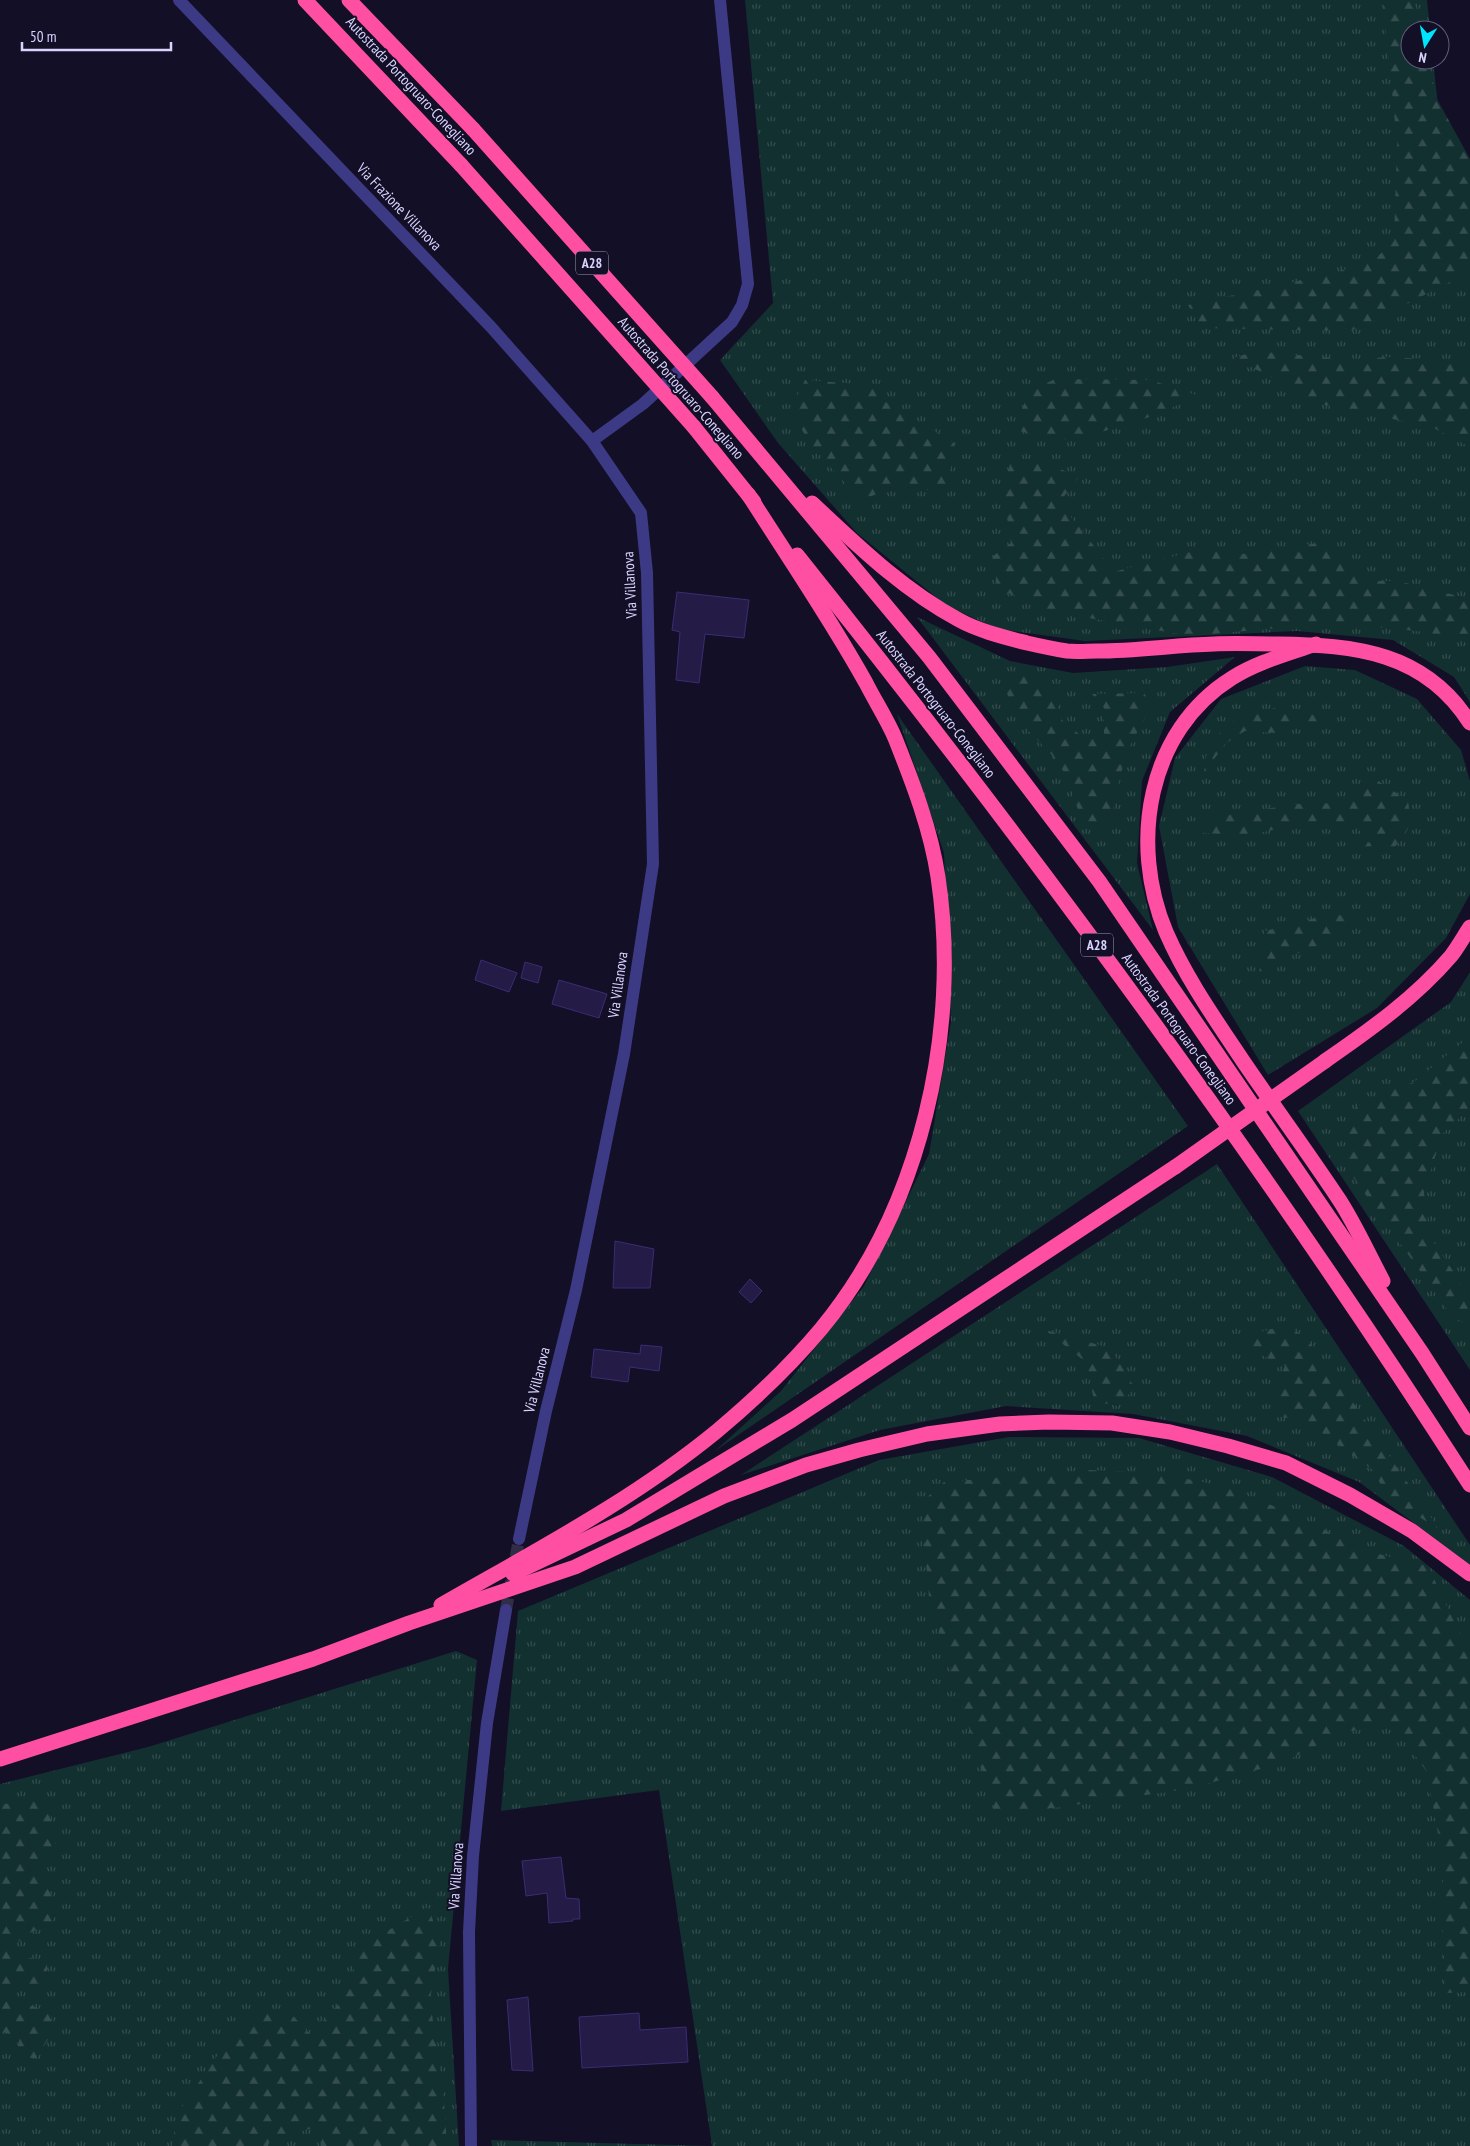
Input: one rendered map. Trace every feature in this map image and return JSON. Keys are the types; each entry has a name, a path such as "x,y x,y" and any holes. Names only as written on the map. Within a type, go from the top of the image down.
{"highway":[{"name":"Autostrada Portogruaro-Conegliano","path":"305,0 460,165 694,427 914,701 1078,919 1247,1152 1470,1485"},
{"name":"Autostrada Portogruaro-Conegliano","path":"349,0 472,129 712,397 929,657 1099,881 1422,1353 1470,1428"},
{"path":"765,459 877,564 920,596 960,620 990,632 1027,643 1068,651 1133,651 1214,644 1316,644 1357,648 1396,660 1433,682 1460,707 1470,723"},
{"path":"409,1623 560,1536 665,1471 718,1430 779,1375 822,1327 858,1275 892,1215 915,1152 933,1089 940,1036 944,976 944,926 938,874 923,814 894,734 851,656 748,494"},
{"path":"1316,644 1268,660 1232,677 1206,697 1184,723 1156,775 1149,809 1148,840 1154,887 1166,930 1183,967 1209,1010 1341,1203 1422,1353"},
{"path":"409,1623 626,1520 792,1420 1175,1167 1371,1029 1410,996 1452,955 1470,927"},
{"path":"0,1759 304,1662 409,1623 574,1566 724,1496 806,1466 859,1450 927,1434 1000,1424 1049,1422 1112,1424 1170,1432 1286,1463 1350,1495 1412,1530 1470,1574"}],"street":[{"name":"Via Frazione Villanova","path":"179,0 491,327 592,441"},
{"path":"592,441 643,404 732,322 742,305 748,284 720,0"},
{"name":"Via Villanova","path":"519,1539 546,1411 576,1290 624,1054 653,864 647,573 641,513 592,441"},
{"name":"Via Villanova","path":"471,2146 469,1932 473,1856 487,1723 506,1610"}],"green space":[{"path":"745,0 1427,0 1429,20 1400,20 1400,70 1434,70 1449,207 1470,209 1470,702 1454,677 1393,640 1297,631 1085,641 998,629 947,606 857,533 778,443 720,360 773,303"},
{"path":"1383,0 1414,0 1419,20 1400,20 1400,70 1430,70 1437,99 1470,159 1470,264 1461,276 1372,322 1350,331 1202,328 1188,305 1335,273 1377,257 1394,241 1397,143"},
{"path":"1255,351 1353,360 1387,357 1470,361 1470,447 1432,427 1325,405 1234,358"},
{"path":"1056,379 1151,380 1199,396 1144,419 1088,436 1055,441 1013,429 1031,389"},
{"path":"805,380 882,386 884,401 954,443 947,495 906,484 860,500 809,443 791,409"},
{"path":"1042,459 1078,478 1059,503 1113,572 1198,550 1246,554 1331,541 1370,581 1398,581 1470,599 1470,642 1426,632 1334,623 1190,636 1044,610 998,588 992,557 1011,543 1004,495 1010,463"},
{"path":"917,617 1010,661 1073,673 1167,667 1235,657 1170,712 1142,781 1137,863 1153,930"},
{"path":"1305,666 1355,670 1417,699 1461,750 1470,781 1470,894 1446,938 1377,1008 1268,1075 1178,927 1159,826 1175,758 1221,699"},
{"path":"1017,670 1055,699 1062,720 1085,739 1104,734 1104,708 1092,694 1144,693 1152,705 1126,753 1114,803 1112,827 1084,827 1066,775 1051,754 1018,720 1004,685"},
{"path":"1282,706 1339,722 1290,722 1276,733 1245,731 1225,744 1204,773 1208,743 1235,720"},
{"path":"897,714 1188,1126 715,1451 781,1391 864,1286 929,1154 951,1022 944,853"},
{"path":"1377,780 1408,801 1410,817 1408,829 1391,851 1362,849 1370,841 1355,826 1310,821 1246,836 1191,832 1216,817 1297,804 1343,803"},
{"path":"1335,913 1352,920 1346,935 1293,955 1259,974 1265,931"},
{"path":"1470,972 1470,1370 1298,1111 1451,1002"},
{"path":"1470,1032 1470,1108 1442,1134 1424,1193 1430,1237 1455,1274 1470,1302 1470,1323 1454,1319 1348,1170 1346,1144 1347,1114 1368,1099 1414,1082 1463,1042"},
{"path":"1217,1164 1470,1545 1470,1565 1359,1482 1247,1436 1133,1414 1006,1406 880,1430 741,1475"},
{"path":"1286,1325 1305,1337 1350,1398 1439,1529 1388,1498 1373,1470 1306,1421 1275,1416 1277,1385 1285,1366 1244,1347 1235,1339"},
{"path":"1045,1330 1110,1348 1135,1388 1117,1406 1094,1401 1087,1363"},
{"path":"1009,1437 1139,1438 1272,1477 1404,1546 1470,1600 1470,2146 712,2146 659,1790 501,1811 518,1611 879,1460"},
{"path":"1090,1470 1158,1473 1222,1486 1301,1517 1362,1550 1428,1566 1459,1632 1470,1643 1470,1992 1446,1993 1441,1903 1444,1868 1427,1772 1392,1723 1341,1733 1282,1763 1188,1789 996,1816 929,1597 921,1503 944,1482"},
{"path":"456,1651 477,1660 448,1969 459,2146 0,2146 0,1784 148,1747"},
{"path":"47,1797 56,1848 36,1873 57,1902 53,1921 26,1935 10,1950 47,1964 47,1983 10,1986 7,2000 32,2006 52,2014 49,2038 36,2058 18,2058 19,2037 0,2031 0,1805"},
{"path":"428,1907 440,1939 430,2000 444,2101 447,2146 321,2146 323,2126 271,2138 268,2146 172,2146 177,2114 228,2040 253,2011 292,2015 312,2036 346,1995 351,1974 365,1944"},
{"path":"491,2140 712,2146 492,2146"}],"building":[{"path":"677,592 749,600 744,638 705,634 699,683 676,680 680,632 672,630"},
{"path":"481,960 517,973 509,992 475,980"},
{"path":"525,962 542,967 538,983 521,978"},
{"path":"559,980 607,994 599,1018 552,1004"},
{"path":"615,1241 654,1249 650,1288 613,1288"},
{"path":"750,1279 762,1291 751,1303 739,1292"},
{"path":"641,1345 662,1347 659,1371 630,1367 628,1382 591,1377 594,1349 640,1354"},
{"path":"561,1857 566,1898 579,1899 580,1919 549,1923 547,1893 526,1896 522,1861"},
{"path":"528,1997 533,2071 512,2070 507,2000"},
{"path":"639,2013 640,2030 686,2027 688,2062 582,2068 579,2017"}],"tunnel":[{"path":"506,1610 519,1539"}]}
